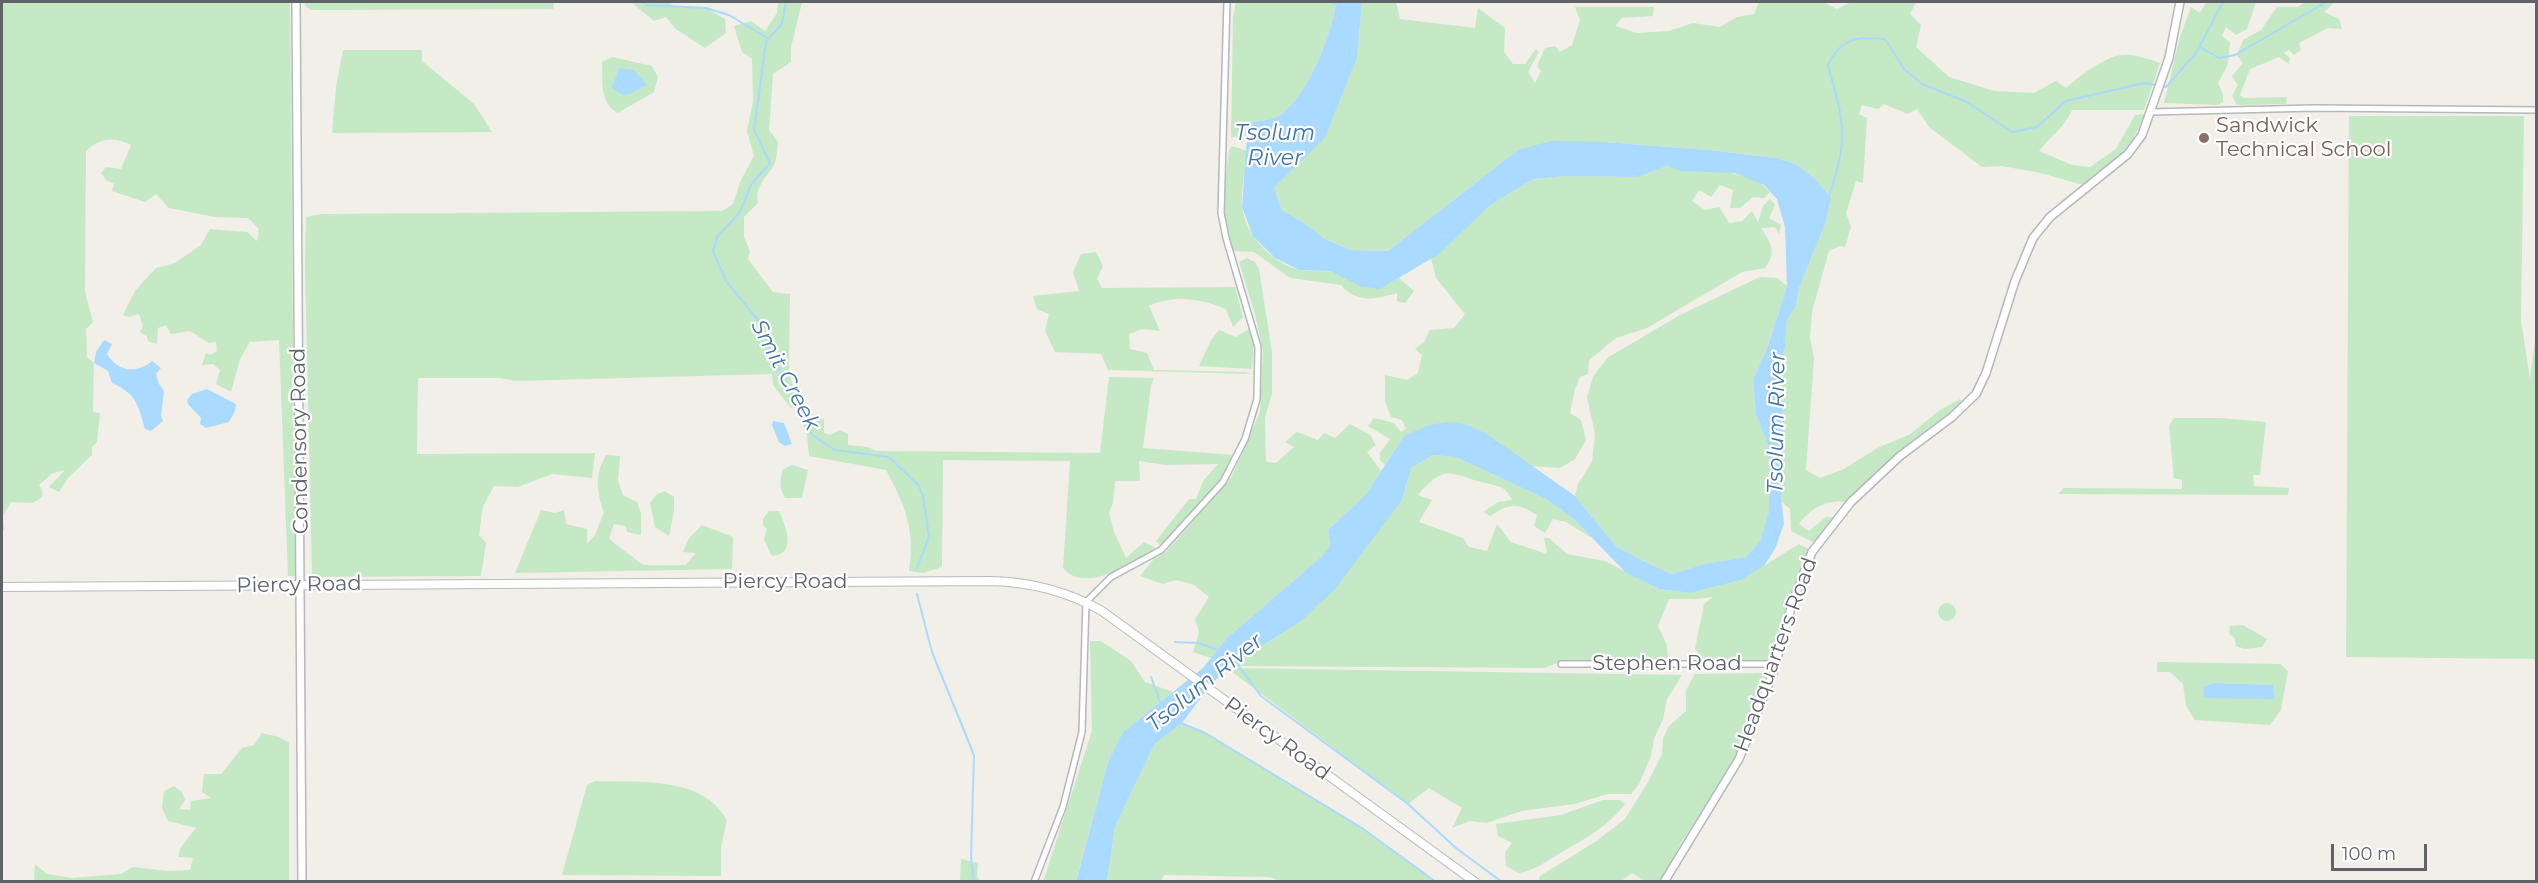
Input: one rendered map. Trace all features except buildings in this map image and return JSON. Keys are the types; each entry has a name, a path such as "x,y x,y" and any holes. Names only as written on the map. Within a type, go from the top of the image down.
{"main road":[{"name":"Piercy Road","path":"2,587 301,586 400,583 1014,582 1064,592 1086,602 1130,630 1474,882"}],"street":[{"name":"Condensory Road","path":"296,2 302,882"},
{"path":"1035,882 1063,807 1082,732 1086,602 1111,578 1161,550 1223,482 1245,439 1257,399 1258,347 1226,238 1221,213 1227,2"},
{"name":"Headquarters Road","path":"1664,882 1739,759 1773,673 1773,664 1804,570 1820,540 1836,518 1867,486 1900,456 1966,405 1976,394 1986,373 2014,281 2033,238 2050,217 2128,154 2142,135 2165,70 2180,2"},
{"path":"2151,112 2314,108 2536,110"},
{"name":"Stephen Road","path":"1561,664 1773,664"}],"green space":[{"path":"2,2 290,2 295,576 288,576 279,340 250,342 240,359 231,392 216,384 220,370 213,364 202,365 206,353 210,355 217,351 216,342 209,343 190,331 171,334 166,325 158,328 157,344 148,341 147,336 140,332 143,326 139,314 128,317 123,315 135,291 156,268 175,263 201,245 210,229 247,232 257,241 259,229 248,218 215,217 169,208 156,194 145,202 112,191 114,183 107,181 101,173 106,167 121,169 131,145 113,140 97,143 86,151 85,292 93,322 86,329 87,357 94,363 93,412 100,413 97,442 92,447 92,455 68,478 59,492 49,487 65,470 53,473 39,485 42,497 33,503 11,502 3,516 4,530 2,531"},
{"path":"304,2 554,2 553,9 311,10 305,6"},
{"path":"631,2 668,2 675,7 706,8 725,19 726,33 705,48 676,29 666,17 654,21"},
{"path":"778,2 802,2 791,47 791,62 773,74 769,130 778,142 776,161 760,187 758,203 744,217 744,237 750,251 748,259 773,292 790,294 789,369 792,383 804,405 791,408 773,385 772,374 515,381 500,378 418,378 417,454 595,453 592,478 552,474 518,487 494,486 483,506 479,535 486,543 481,576 312,577 305,268 306,217 321,214 722,211 733,204 741,180 754,156 747,131 753,101 752,59 742,52 734,26 751,21 765,31 777,13"},
{"path":"1236,2 1336,2 1325,45 1301,92 1279,116 1248,123 1247,137 1231,137 1233,16"},
{"path":"1362,2 1396,2 1400,19 1475,28 1478,8 1505,28 1504,52 1513,64 1525,64 1536,49 1539,52 1528,72 1535,83 1541,71 1537,66 1545,48 1555,46 1560,52 1572,45 1580,20 1575,7 1654,7 1653,16 1622,18 1615,26 1637,33 1669,31 1693,23 1720,27 1737,17 1754,14 1759,2 1823,2 1837,9 1851,2 1916,2 1910,14 1921,25 1916,47 1949,77 1994,91 2034,93 2056,81 2066,88 2100,63 2115,56 2137,56 2160,63 2144,110 2072,110 2061,127 2039,151 2072,165 2090,167 2116,149 2135,115 2145,114 2127,148 2105,169 2083,185 2041,173 2002,166 1982,167 1929,127 1917,109 1908,114 1884,104 1878,109 1862,105 1859,114 1867,118 1863,183 1856,181 1846,213 1851,227 1845,247 1840,246 1829,251 1812,312 1810,338 1814,358 1806,470 1820,478 1844,469 1879,447 1909,435 1940,410 1960,399 1962,403 1910,442 1846,502 1826,503 1809,513 1799,524 1809,531 1826,517 1833,517 1815,543 1791,531 1790,509 1782,502 1780,487 1783,403 1777,378 1785,347 1787,320 1796,306 1799,288 1825,224 1814,178 1796,164 1776,158 1709,150 1605,142 1518,150 1388,251 1352,250 1325,239 1282,210 1274,188 1325,138 1357,58"},
{"path":"2205,2 2256,2 2247,29 2236,35 2226,27 2222,36 2230,42 2228,64 2218,83 2223,94 2223,102 2218,105 2164,103 2180,37 2191,7 2200,13"},
{"path":"2305,2 2335,2 2324,12 2339,19 2342,29 2328,28 2299,43 2301,50 2294,55 2289,50 2284,53 2290,58 2289,64 2279,57 2250,69 2240,95 2244,98 2287,97 2286,104 2237,105 2232,96 2238,85 2232,76 2243,63 2237,55 2243,40 2261,30 2277,7 2298,7"},
{"path":"343,50 422,50 422,61 474,104 492,132 332,133 336,87"},
{"path":"612,57 652,66 658,77 654,92 618,113 608,103 602,84 602,62"},
{"path":"2349,116 2524,116 2521,320 2530,379 2536,333 2536,659 2346,657"},
{"path":"1232,146 1247,151 1242,199 1244,217 1254,237 1270,254 1290,267 1300,270 1328,271 1364,287 1378,287 1399,278 1414,291 1405,303 1397,301 1397,293 1367,298 1354,295 1341,285 1290,278 1254,252 1233,251 1226,227 1224,202 1229,151"},
{"path":"1667,166 1748,177 1760,183 1770,192 1764,198 1753,197 1740,208 1730,208 1733,190 1720,185 1711,197 1699,190 1692,201 1705,210 1719,207 1729,223 1742,221 1752,211 1758,222 1763,206 1770,199 1775,205 1769,218 1781,225 1779,234 1775,227 1761,228 1768,238 1772,252 1765,268 1742,272 1647,328 1616,338 1589,360 1588,374 1580,377 1570,413 1581,420 1586,440 1575,459 1560,468 1531,466 1487,434 1404,436 1385,465 1380,460 1380,453 1390,439 1368,426 1374,418 1394,423 1401,432 1406,429 1402,420 1391,417 1385,402 1385,375 1407,380 1418,373 1422,355 1415,349 1424,342 1430,330 1454,328 1465,314 1436,278 1431,258 1489,206 1533,179 1566,176 1638,177"},
{"path":"1096,252 1103,266 1097,279 1102,288 1235,287 1243,317 1233,327 1226,309 1208,303 1188,299 1158,302 1149,306 1160,331 1142,329 1129,334 1130,349 1147,353 1154,370 1252,374 1108,370 1101,354 1055,352 1045,331 1049,314 1037,309 1033,296 1079,291 1073,272 1081,254"},
{"path":"1247,258 1255,262 1259,269 1272,352 1272,394 1265,417 1266,462 1276,463 1294,447 1285,442 1297,432 1318,440 1324,433 1335,438 1350,424 1370,435 1376,445 1367,452 1381,471 1366,494 1328,530 1330,546 1321,557 1227,638 1211,658 1193,652 1199,632 1195,619 1209,597 1194,585 1176,580 1163,584 1140,576 1154,559 1166,552 1231,478 1260,412 1263,351 1255,314 1239,262"},
{"path":"1760,277 1777,278 1787,286 1767,349 1753,379 1756,415 1769,447 1769,511 1760,541 1746,557 1704,564 1672,574 1616,546 1575,496 1578,484 1592,462 1595,434 1587,397 1593,377 1607,358 1680,315"},
{"path":"1249,329 1254,342 1252,369 1199,366 1211,340 1219,330 1236,337"},
{"path":"1109,377 1154,378 1143,448 1234,455 1229,468 1213,492 1161,546 1156,541 1189,499 1196,499 1203,481 1218,464 1165,465 1139,461 1140,481 1115,481 1113,503 1109,512 1114,532 1126,558 1144,542 1156,548 1123,568 1096,577 1084,578 1073,575 1063,568 1070,461 943,460 942,567 923,573 909,571 910,530 904,507 886,470 809,456 807,435 797,412 808,412 824,419 824,433 830,435 840,430 848,434 848,445 868,447 876,451 1100,453"},
{"path":"2174,418 2219,418 2266,422 2260,475 2253,475 2254,486 2289,488 2288,495 2058,494 2064,488 2182,489 2182,480 2174,478 2169,426"},
{"path":"606,455 620,456 618,481 623,495 637,502 641,513 641,535 627,532 626,526 614,524 609,539 643,565 686,565 696,553 683,552 689,538 702,525 733,537 732,569 515,573 541,510 555,513 564,510 566,524 587,529 587,544 595,535 604,512 599,497 598,476"},
{"path":"1433,455 1456,457 1546,499 1575,520 1592,538 1566,522 1553,519 1545,533 1534,526 1537,515 1518,506 1503,509 1490,516 1483,512 1498,502 1512,500 1504,489 1456,475 1443,475 1436,478 1418,495 1432,500 1419,522 1463,538 1469,547 1487,551 1497,524 1511,542 1547,554 1544,538 1549,538 1567,554 1605,561 1658,589 1691,593 1741,580 1799,544 1810,550 1790,597 1770,662 1705,662 1695,649 1704,604 1713,597 1669,599 1658,626 1667,645 1668,659 1559,662 1545,668 1231,666 1300,622 1402,500 1411,468"},
{"path":"792,465 808,470 802,498 785,498 781,487 783,469"},
{"path":"665,491 674,497 669,536 655,527 650,503 657,494"},
{"path":"769,511 779,511 788,539 785,550 772,556 764,540 767,529 763,525 763,519"},
{"path":"1943,603 1951,603 1956,608 1954,619 1943,621 1938,616 1938,608"},
{"path":"2243,625 2267,639 2262,647 2245,649 2236,646 2235,638 2229,634 2230,626"},
{"path":"1090,641 1101,641 1131,661 1145,682 1173,692 1123,732 1108,762 1076,881 1043,882 1092,731"},
{"path":"2157,662 2280,664 2288,671 2281,710 2270,725 2195,720 2186,706 2183,684 2170,672 2157,672","holes":["2215,683 2273,685 2275,698 2206,698 2204,686"]},
{"path":"1227,668 1682,675 1667,699 1651,756 1639,784 1631,794 1608,794 1574,804 1521,811 1487,823 1470,821 1452,828 1462,808 1429,788 1408,804"},
{"path":"1766,673 1742,751 1681,843 1662,881 1644,881 1632,873 1621,881 1538,882 1540,876 1595,842 1625,819 1662,754 1663,738 1669,726 1686,711 1686,690 1695,674"},
{"path":"1182,723 1207,734 1362,828 1436,881 1282,882 1270,877 1164,875 1161,881 1107,882 1115,827 1154,745"},
{"path":"262,733 279,737 289,743 289,881 34,881 35,864 47,874 72,878 121,874 133,867 167,871 190,870 193,858 178,857 181,847 196,828 168,821 162,808 164,791 174,786 182,792 185,800 179,809 190,810 191,801 211,798 202,792 204,774 221,774 242,748 254,745"},
{"path":"595,781 668,784 702,795 716,805 727,820 721,847 721,876 562,875 587,785"},
{"path":"1603,800 1620,800 1625,804 1594,833 1539,866 1519,873 1506,866 1505,852 1512,843 1498,836 1496,824 1561,815"},
{"path":"961,859 978,863 977,877 980,881 960,881"}],"water":[{"name":"Tsolum River","path":"1336,2 1362,2 1357,58 1325,138 1274,188 1282,210 1325,239 1351,250 1388,251 1518,150 1551,141 1605,142 1776,158 1796,164 1814,178 1831,198 1825,224 1799,288 1796,306 1787,320 1785,347 1777,378 1783,403 1780,487 1784,524 1775,549 1764,566 1741,580 1691,593 1659,589 1626,573 1575,520 1546,499 1456,457 1433,455 1411,468 1402,500 1335,589 1300,622 1227,668 1209,687 1182,723 1154,745 1115,827 1107,881 1076,882 1108,762 1123,732 1203,668 1227,638 1321,557 1330,546 1328,530 1366,494 1404,436 1429,425 1448,422 1465,424 1487,434 1575,496 1616,546 1672,574 1704,564 1746,557 1760,541 1769,511 1769,447 1756,415 1753,379 1767,349 1787,286 1785,227 1777,199 1764,185 1735,173 1681,171 1667,166 1638,177 1566,176 1533,179 1489,206 1439,254 1380,289 1362,287 1330,271 1299,270 1275,258 1253,236 1242,207 1248,123 1279,116 1301,92 1325,45"},
{"path":"619,68 634,70 647,85 625,96 612,88"},
{"path":"104,340 112,344 107,354 122,368 140,368 152,361 161,368 156,374 164,391 161,416 163,421 151,431 145,429 132,396 112,383 108,371 94,363 96,352"},
{"path":"207,389 236,404 229,422 206,428 200,424 201,418 187,400 192,394"},
{"path":"773,421 784,423 792,444 785,446 779,442 772,425"},
{"path":"2215,683 2273,685 2275,699 2205,698 2204,686"}],"waterway":[{"path":"642,2 647,5 706,8 729,15 769,39"},
{"name":"Smit Creek","path":"786,2 782,24 766,42 754,130 770,163 751,185 740,212 717,237 713,251 726,281 758,320 773,358 812,435 835,450 889,457 919,486 923,496 929,536 917,568"},
{"path":"1331,2 1336,5"},
{"path":"1829,195 1840,159 1842,130 1828,65 1839,49 1851,41 1866,38 1885,39 1904,69 1922,84 1967,102 2012,132 2037,127 2066,101 2144,83 2166,87 2196,53 2223,2"},
{"path":"2200,47 2219,58 2235,55 2326,2"},
{"name":"Smit Creek","path":"917,594 932,652 974,755 971,858 974,882"},
{"path":"1175,642 1198,643 1218,650"},
{"path":"1235,661 1261,696 1408,804 1456,848 1502,882"},
{"path":"1151,677 1160,702"},
{"path":"1179,722 1207,734 1362,828 1436,882"}],"place":[{"name":"Sandwick Technical School","path":"2204,138"}]}
